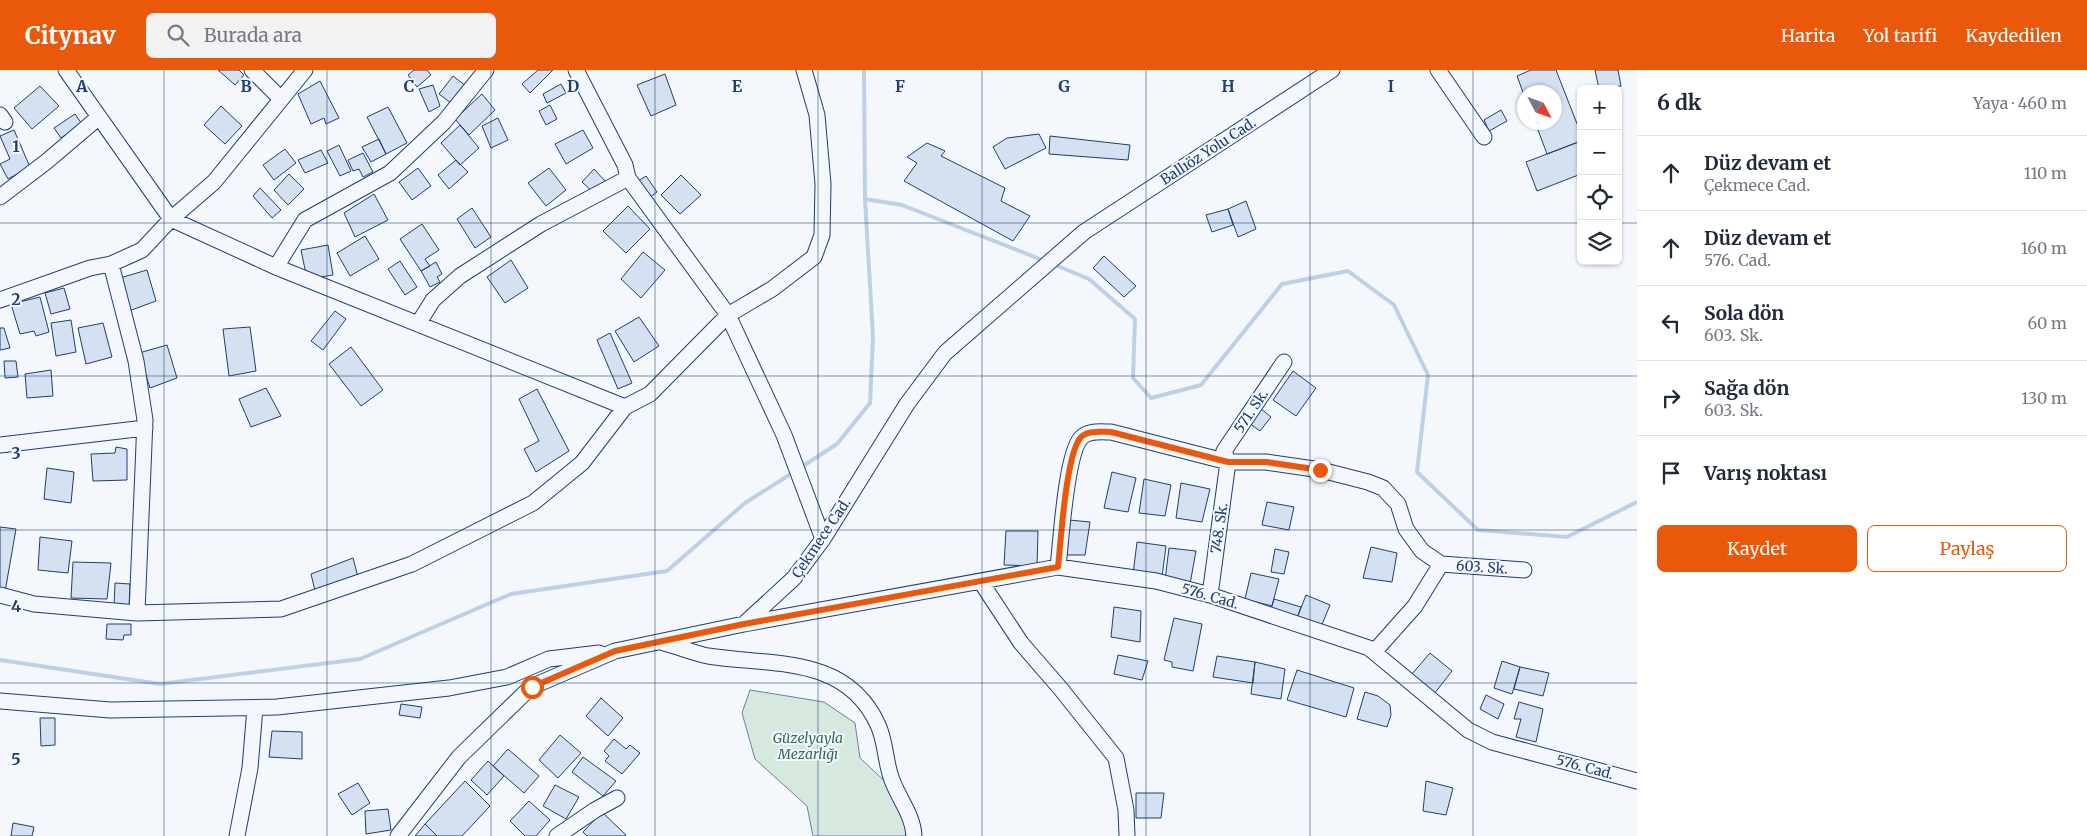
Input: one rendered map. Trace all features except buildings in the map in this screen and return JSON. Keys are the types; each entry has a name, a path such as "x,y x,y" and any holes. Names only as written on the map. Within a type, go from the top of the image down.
{"street":[{"path":"66,70 171,219 276,267 625,407"},
{"path":"252,70 281,99"},
{"path":"0,300 90,268 111,264 142,250 171,219 214,182 305,70"},
{"path":"276,267 305,220 390,172 444,122 486,70"},
{"path":"576,70 625,166 628,178 728,315 784,435 823,539"},
{"path":"0,596 34,604 137,613 281,609 412,564 533,503 582,462 625,407 650,394 728,315 772,290 814,257 822,235 823,184 817,115 804,70"},
{"name":"Ballıöz Yolu Cad.","path":"1026,282 1084,232 1332,70"},
{"path":"1438,70 1484,137"},
{"path":"0,197 46,162 99,117"},
{"path":"418,324 433,300 460,276 541,224 628,178"},
{"path":"111,264 136,361 145,428 137,613"},
{"name":"Çekmece Cad.","path":"744,624 794,578 823,539 907,404 946,354 1026,282"},
{"name":"571. Sk.","path":"1228,462 1224,451 1284,362"},
{"path":"0,445 145,428"},
{"name":"603. Sk.","path":"1058,567 1069,474 1075,445 1082,436 1095,431 1111,432 1228,462 1266,462 1320,470 1368,482 1383,488 1398,504 1406,529 1422,551 1441,564 1524,570"},
{"name":"748. Sk.","path":"1210,595 1228,462"},
{"path":"1374,652 1415,606 1441,564"},
{"name":"576. Cad.","path":"744,624 1058,567 1156,581 1210,595 1369,648 1468,730 1492,742 1637,781"},
{"path":"981,582 1021,643 1116,758 1126,810 1127,836"},
{"path":"0,701 110,710 255,708 312,704 450,688 507,677 549,659 615,651 744,624"},
{"path":"663,642 707,655 795,664 828,675 846,686 860,697 878,725 892,780 904,803 914,836"},
{"path":"400,835 459,757 532,687 615,651"},
{"path":"237,836 250,768 255,708"},
{"path":"557,836 595,810 618,798"}],"green space":[{"name":"Güzelyayla Mezarlığı","path":"750,690 824,702 855,723 860,758 892,788 914,836 813,836 807,806 755,759 742,713"}],"waterway":[{"path":"800,468 837,444 870,403 873,337 865,199 864,70"},
{"path":"865,199 902,205 1045,261"},
{"path":"1053,264 1089,279 1135,319 1133,378 1151,398 1201,385 1282,284 1348,271 1394,305 1428,375 1417,472 1478,530 1567,537 1637,502"},
{"path":"0,660 160,684 360,659 511,594 667,571 745,503 794,472"}],"route":[{"path":"532,687 615,651 744,624 935,591 1058,567 1069,474 1075,445 1082,436 1095,431 1111,432 1228,462 1266,462 1320,470"}]}
